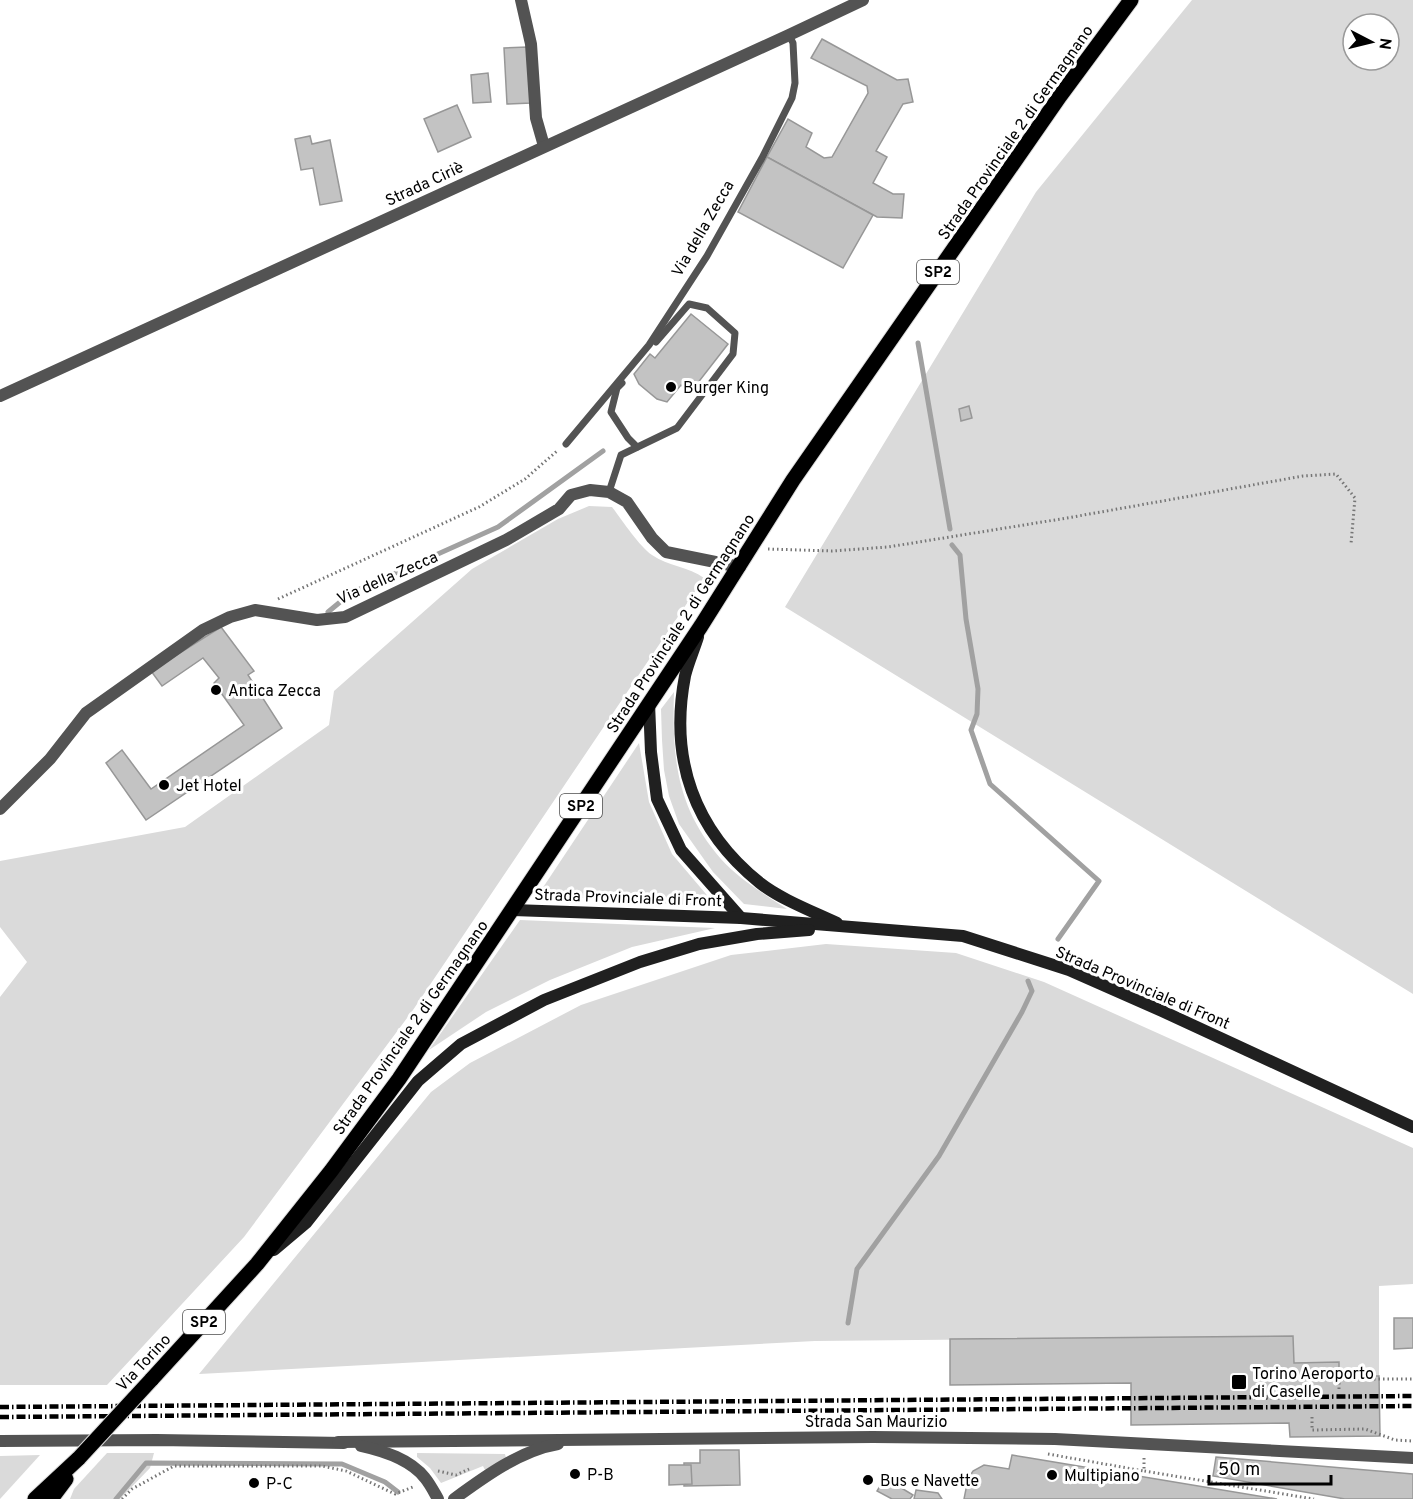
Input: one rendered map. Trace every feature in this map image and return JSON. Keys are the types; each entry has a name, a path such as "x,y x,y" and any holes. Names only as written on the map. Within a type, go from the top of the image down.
{"main road":[{"name":"Strada Provinciale 2 di Germagnano","path":"257,1264 331,1171 399,1079 740,567 793,480 1060,96 1131,0"},
{"path":"701,626 686,675 680,723 685,772 697,808 722,846 761,884 846,927"},
{"path":"649,703 651,752 657,799 681,850 741,918"},
{"name":"Strada Provinciale di Front","path":"513,910 741,918 963,936 1069,970 1413,1127"},
{"path":"257,1264 306,1223 418,1081 461,1044 544,1000 640,962 699,944 757,934 846,927"},
{"name":"Via Torino","path":"35,1499 79,1458 257,1264"},
{"name":"Via Torino","path":"57,1495 79,1458"}],"street":[{"path":"521,0 531,44 536,118 543,146"},
{"name":"Strada Ciriè","path":"0,396 860,1"},
{"name":"Via della Zecca","path":"0,809 50,759 86,713 203,630 230,617 255,610 317,620 345,617 506,540 559,509 571,495 590,490 609,492"},
{"path":"609,492 627,502 652,538 666,552 740,567"},
{"name":"Strada San Maurizio","path":"338,1442 884,1437 1055,1439 1413,1458"},
{"path":"454,1499 485,1476 546,1446 589,1439"},
{"path":"0,1442 338,1442 382,1450 405,1462 425,1477 438,1499"},
{"path":"469,1499 485,1476"}],"lane":[{"name":"Via della Zecca","path":"566,444 649,345 707,256 756,168 792,98 795,83 793,43 789,35"},
{"path":"609,492 621,455 677,428 733,354 735,333 707,308 689,304 617,388 611,412 628,438 637,447"}],"path":[{"path":"255,610 479,507 525,479 566,444"},
{"path":"751,548 832,552 888,547 1303,476 1336,474 1355,498 1351,544"},
{"path":"1339,1389 1339,1379 1413,1379"},
{"path":"1312,1417 1312,1430 1365,1429 1395,1440 1413,1441"},
{"path":"1144,1442 1144,1471"},
{"path":"1038,1452 1314,1499"},
{"path":"122,1499 141,1483 174,1466 322,1466 346,1471 395,1494 416,1485 435,1470 456,1475 480,1465 485,1476"}],"shaded area":[{"path":"1192,0 1413,0 1413,994 785,607 1036,192"},
{"path":"589,506 612,507 636,539 652,555 704,578 413,1010 244,1237 107,1385 0,1385 0,997 27,962 0,927 0,861 185,827 329,725 334,691 472,569 558,519"},
{"path":"674,692 676,760 686,800 694,820 706,840 728,866 752,886 787,909 744,904 713,872 679,824 669,796 662,740 661,709"},
{"path":"639,743 649,802 672,854 717,907 538,895"},
{"path":"520,920 715,928 632,947 550,980 486,1012 429,1050"},
{"path":"826,944 956,953 1044,982 1413,1148 1413,1284 1379,1286 1379,1376 1339,1376 1339,1362 1294,1363 1293,1336 815,1341 199,1374 431,1092 470,1063 581,1005 731,955"},
{"path":"107,1453 154,1453 150,1468 120,1499 70,1499 74,1489"},
{"path":"417,1453 505,1454 506,1458 485,1470 483,1466 441,1483 430,1468 417,1457"},
{"path":"40,1455 0,1499 0,1456"}],"building":[{"path":"822,39 897,80 908,79 913,102 903,104 876,151 887,157 873,183 893,194 904,194 902,218 877,217 767,157 788,119 812,133 806,147 824,158 832,157 868,93 867,86 811,58"},
{"path":"527,47 531,103 507,104 504,48"},
{"path":"488,73 491,102 473,103 471,75"},
{"path":"457,105 471,137 438,152 424,119"},
{"path":"310,136 312,144 330,140 342,201 320,205 313,168 301,170 295,139"},
{"path":"767,157 873,215 843,268 738,212"},
{"path":"691,314 728,344 690,393 681,385 667,402 657,399 639,384 634,374 650,354 655,358"},
{"path":"969,406 972,418 961,421 959,409"},
{"path":"221,627 254,671 248,675 282,728 146,820 106,763 122,750 151,789 244,725 214,683 219,678 203,658 162,686 151,671"},
{"path":"1394,1318 1413,1318 1413,1348 1394,1349"},
{"path":"1293,1336 1294,1363 1339,1362 1339,1376 1379,1376 1380,1436 1290,1437 1289,1423 1131,1425 1131,1383 950,1385 950,1339"},
{"path":"700,1450 739,1450 740,1485 684,1486 684,1463 700,1463"},
{"name":"Multipiano","path":"1012,1455 1277,1499 964,1499 968,1479 973,1471 984,1465 1009,1469"},
{"path":"1216,1457 1413,1474 1413,1499 1345,1499 1213,1476"},
{"path":"669,1465 691,1465 692,1484 669,1485"},
{"path":"885,1478 913,1495 910,1499 892,1499 877,1491"},
{"path":"916,1490 938,1493 942,1499 914,1499"}],"waterway":[{"path":"918,343 950,529"},
{"path":"328,612 351,593 498,527 603,451"},
{"path":"952,545 960,555 966,619 978,689 977,714 971,730 990,784 1099,881 1058,939"},
{"path":"848,1323 857,1269 939,1156 1022,1012 1032,991 1028,981"},
{"path":"116,1499 146,1463 342,1464 385,1482 398,1492"}],"railway":[{"path":"0,1407 1413,1396"},
{"path":"0,1417 1413,1406"}],"place":[{"name":"Burger King","path":"671,387"},
{"name":"Antica Zecca","path":"216,690"},
{"name":"Jet Hotel","path":"164,785"},
{"name":"Torino Aeroporto di Caselle","path":"1239,1382"},
{"name":"P-B","path":"575,1474"},
{"name":"Multipiano","path":"1052,1475"},
{"name":"Bus e Navette","path":"868,1480"},
{"name":"P-C","path":"254,1483"}]}
